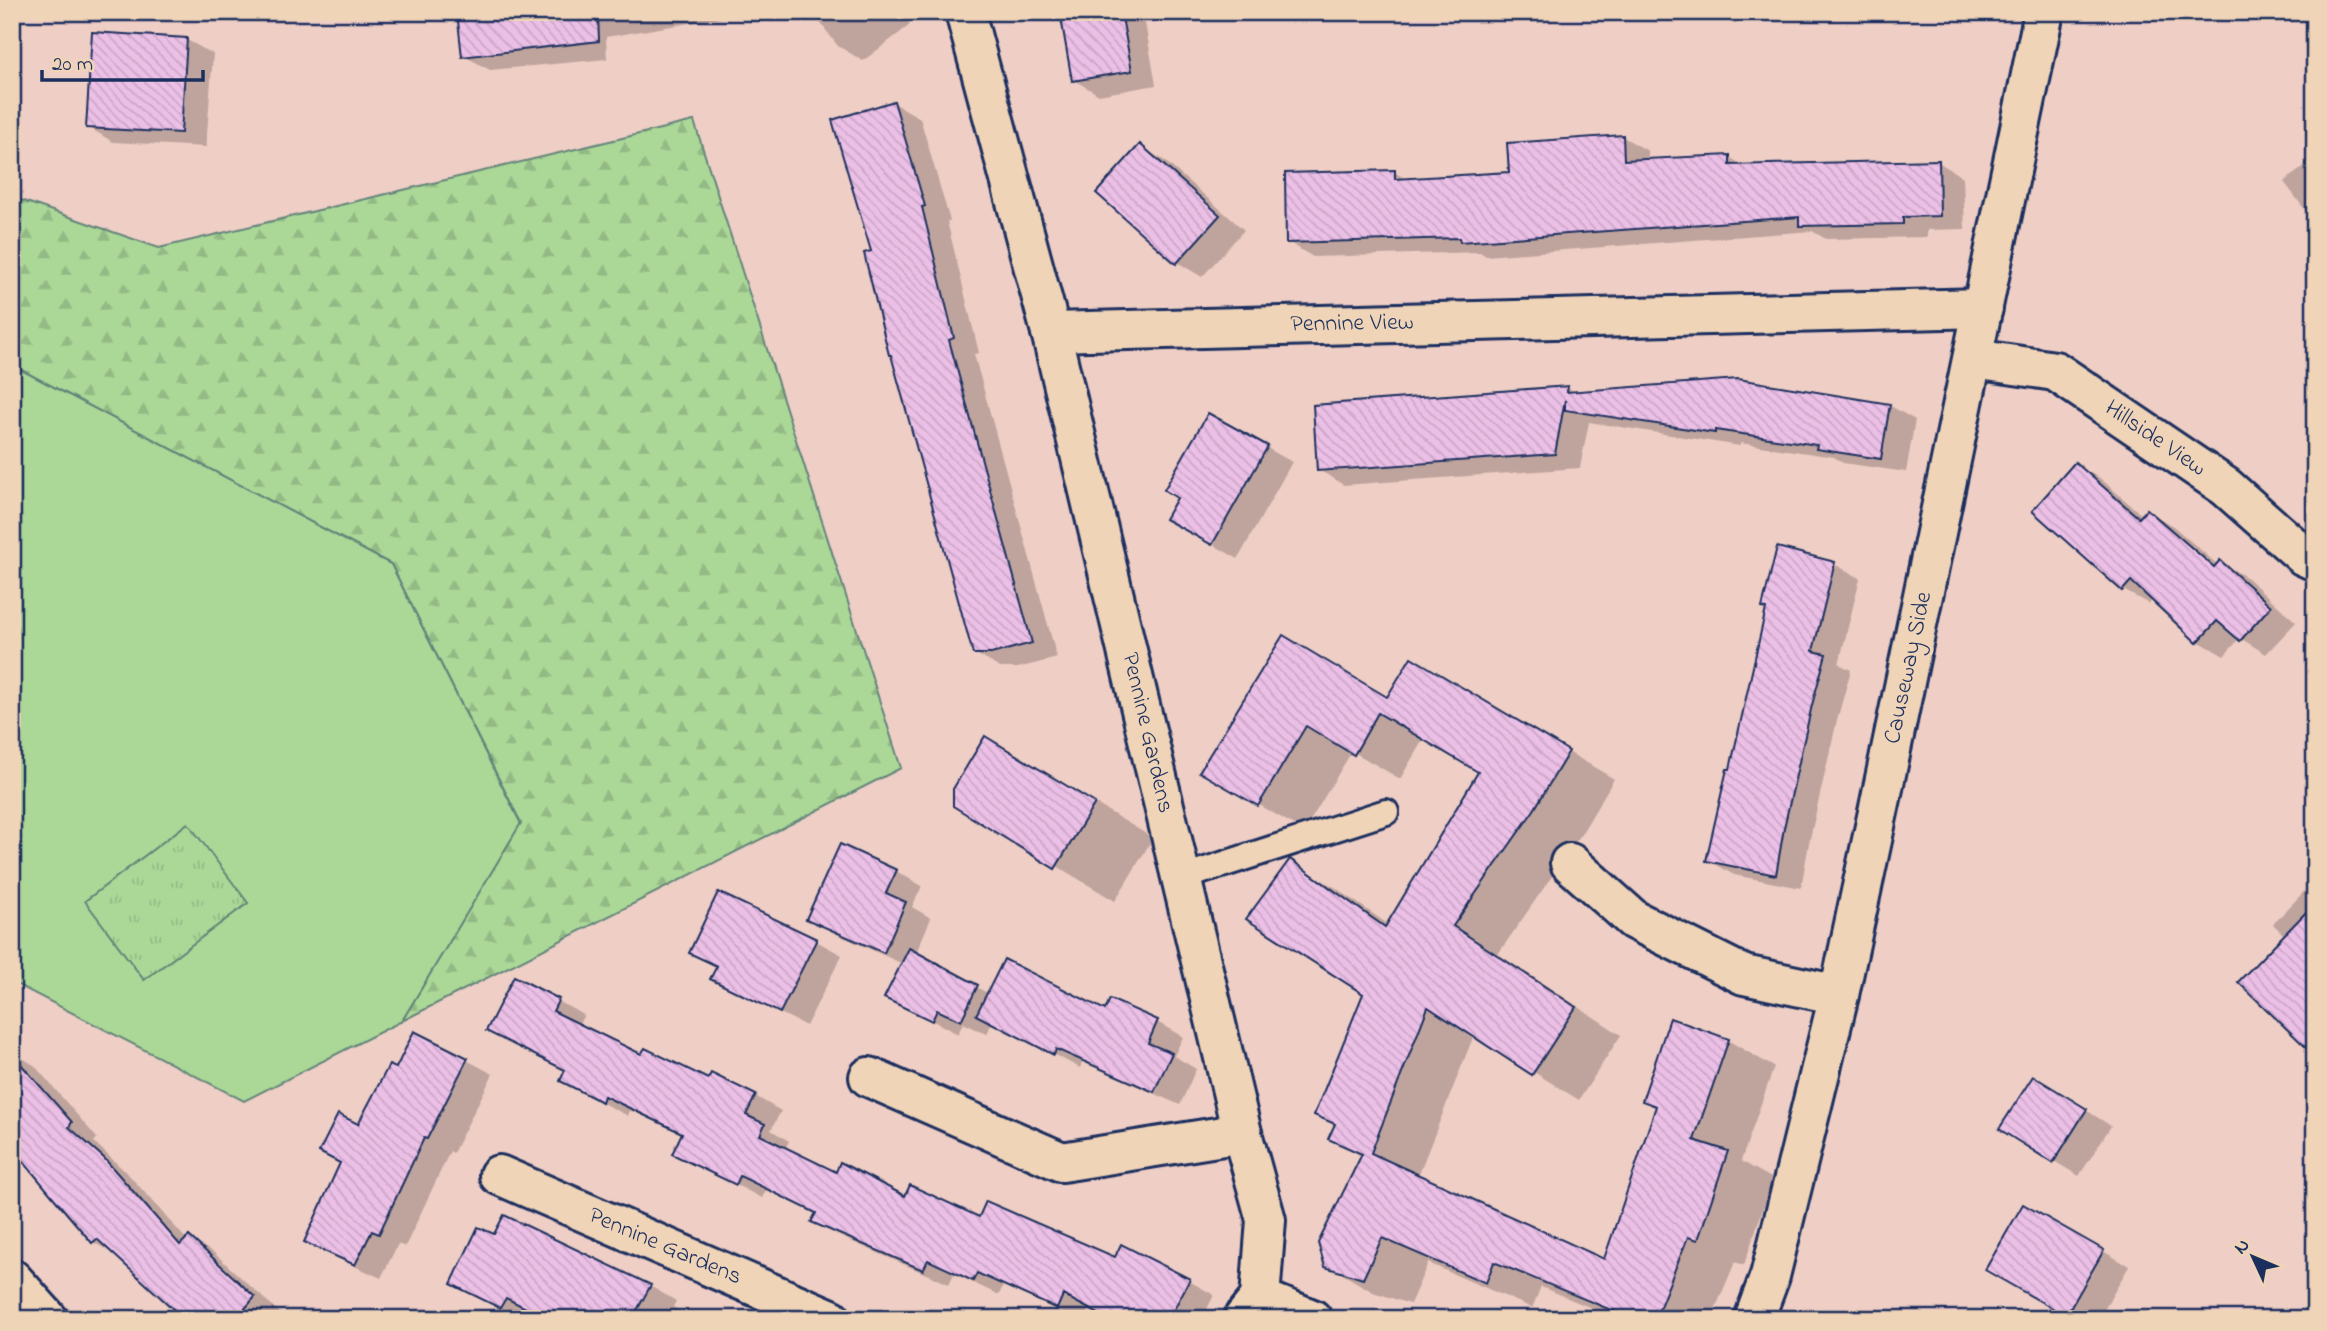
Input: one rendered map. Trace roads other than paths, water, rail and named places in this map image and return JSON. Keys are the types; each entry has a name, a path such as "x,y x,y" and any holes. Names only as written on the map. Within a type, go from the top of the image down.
{"street":[{"path":"965,12 1051,332"},
{"name":"Causeway Side","path":"1754,1319 1770,1276 1839,995 1974,359 2036,24"},
{"name":"Pennine View","path":"1051,332 1983,308"},
{"name":"Pennine Gardens","path":"1051,332 1242,1133 1266,1220 1252,1308 1312,1319"},
{"name":"Hillside View","path":"1974,359 2054,371 2226,487 2304,556 2315,561"},
{"path":"1570,863 1634,919 1744,975 1839,995"},
{"path":"869,1077 1062,1162 1242,1133"},
{"name":"Pennine Gardens","path":"499,1175 831,1319"},
{"path":"12,1279 48,1319"}],"lane":[{"path":"1181,878 1386,812"}]}
